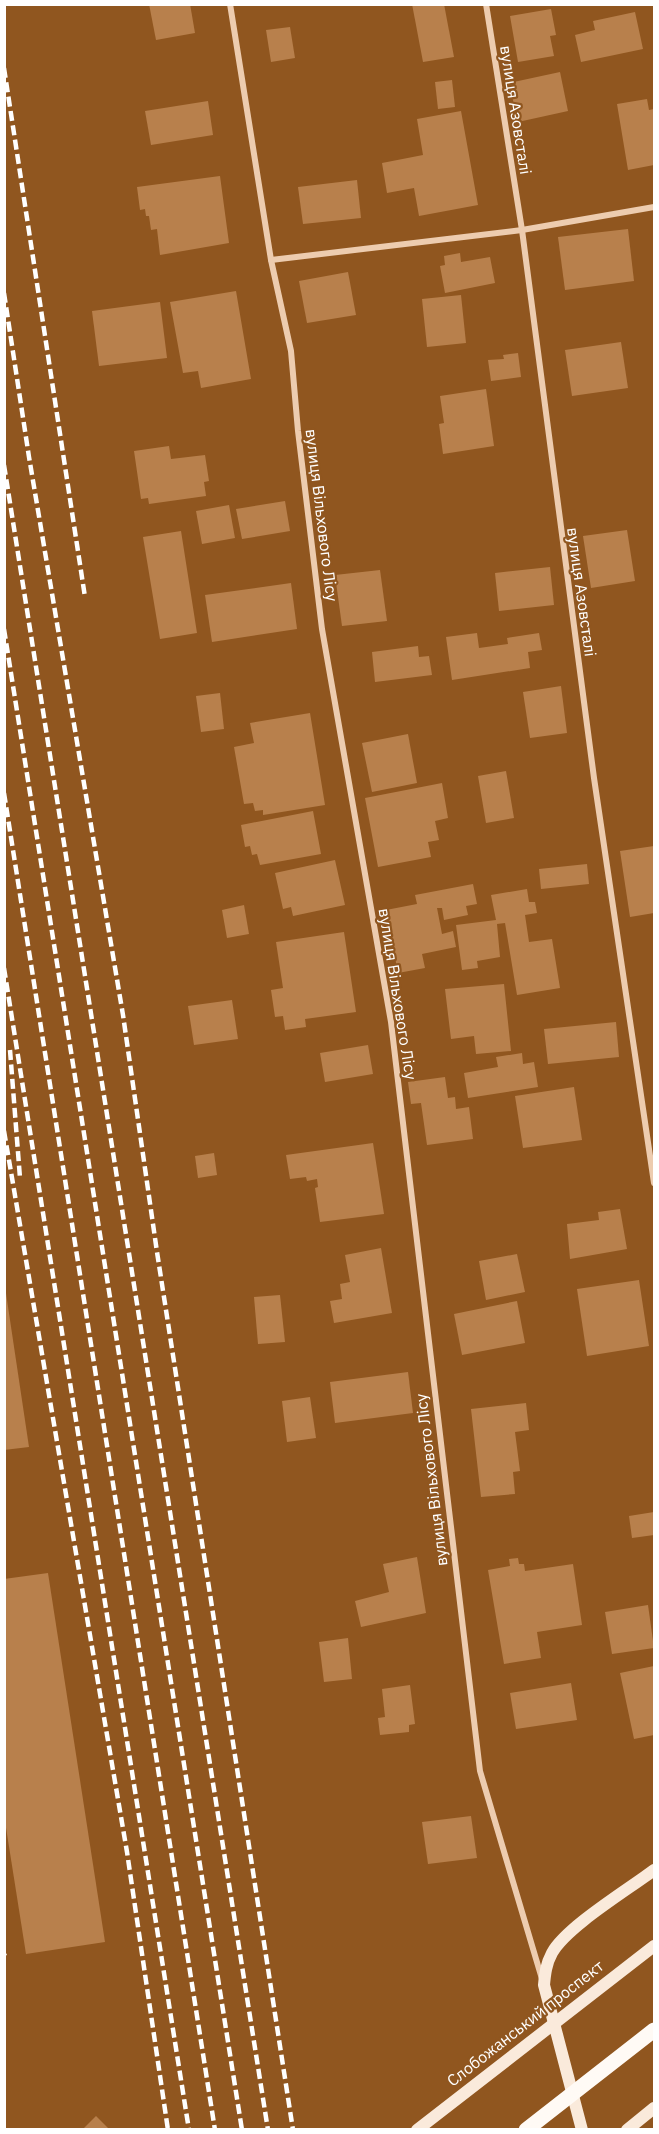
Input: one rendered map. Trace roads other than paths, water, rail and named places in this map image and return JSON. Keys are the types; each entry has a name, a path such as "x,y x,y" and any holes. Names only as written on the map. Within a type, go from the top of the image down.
{"main road":[{"path":"582,2130 544,1985 546,1966 553,1951 570,1932 654,1870"},
{"name":"Слобожанський проспект","path":"417,2130 654,1946"},
{"path":"526,2130 654,2030"},
{"path":"627,2130 654,2108"}],"street":[{"name":"вулиця Вільхового Лісу","path":"230,4 271,260 291,351 298,431 322,629 391,1022 480,1771 544,1985"},
{"name":"вулиця Азовсталі","path":"486,4 522,230 592,766 654,1183"},
{"path":"271,260 522,230 654,207"}],"railway":[{"path":"4,68 85,597"},
{"path":"4,293 29,457 123,1015 157,1252 293,2130"},
{"path":"4,465 268,2130"},
{"path":"4,629 242,2130"},
{"path":"4,793 215,2130"},
{"path":"4,968 189,2130"},
{"path":"10,1050 20,1178"},
{"path":"4,1131 127,1852 168,2130"}]}
